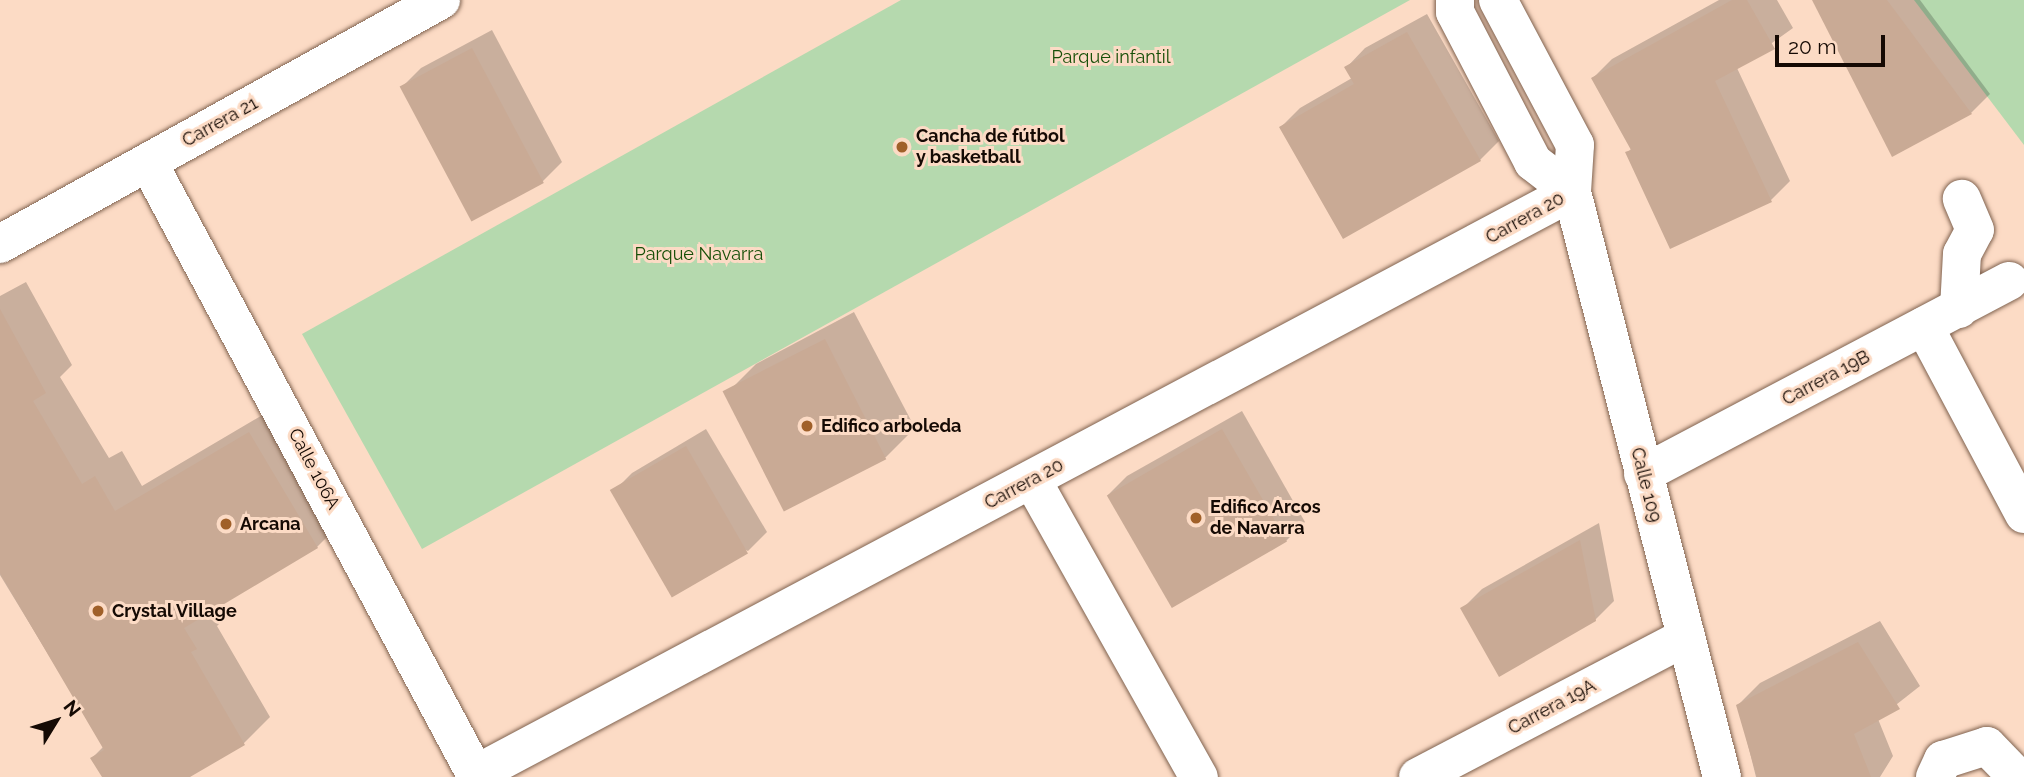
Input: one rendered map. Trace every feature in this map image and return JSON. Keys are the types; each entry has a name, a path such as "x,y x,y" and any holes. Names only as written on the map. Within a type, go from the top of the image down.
{"street":[{"name":"Carrera 21","path":"0,244 441,0"},
{"path":"1455,0 1455,12 1533,162 1572,192"},
{"name":"Calle 109","path":"1498,0 1575,145 1572,192 1722,777"},
{"name":"Calle 106A","path":"148,162 477,775"},
{"name":"Carrera 20","path":"477,775 1572,192"},
{"path":"1959,309 1962,254 1975,230 1962,199"},
{"name":"Carrera 19B","path":"1643,474 2009,281"},
{"path":"1924,326 2024,514"},
{"path":"1032,480 1199,777"},
{"name":"Carrera 19A","path":"1418,777 1686,637"},
{"path":"1935,777 1943,760 1987,746 2007,760 2017,777"}],"green space":[{"name":"Parque Navarra","path":"901,0 1410,0 422,549 302,334"},
{"path":"1914,0 2024,0 2024,145"}],"building":[{"path":"1732,0 1747,0 1775,49 1715,81 1772,202 1670,249 1625,152 1631,150 1591,78"},
{"path":"1812,0 1887,0 1972,114 1892,157"},
{"path":"1407,32 1481,161 1343,239 1279,127 1354,84 1344,67"},
{"path":"472,48 544,183 471,222 400,86"},
{"path":"0,309 46,393 33,401 82,484 95,476 115,511 249,432 318,548 184,628 197,649 191,652 245,745 190,777 102,777 90,758 104,750 0,573"},
{"name":"Edifico arboleda","path":"825,339 886,459 784,511 723,391"},
{"name":"Edifico Arcos de Navarra","path":"1222,429 1287,542 1172,608 1107,496"},
{"path":"686,446 748,553 672,597 610,490"},
{"path":"1580,540 1596,621 1499,677 1460,608"},
{"path":"1858,642 1900,709 1854,734 1871,777 1757,777 1736,705"}],"place":[{"name":"Cancha de fútbol y basketball","path":"902,147"},
{"name":"Edifico arboleda","path":"807,426"},
{"name":"Edifico Arcos de Navarra","path":"1196,518"},
{"name":"Arcana","path":"226,524"},
{"name":"Crystal Village","path":"98,611"}],"park label":[{"name":"Parque infantil","path":"1111,57"}]}
